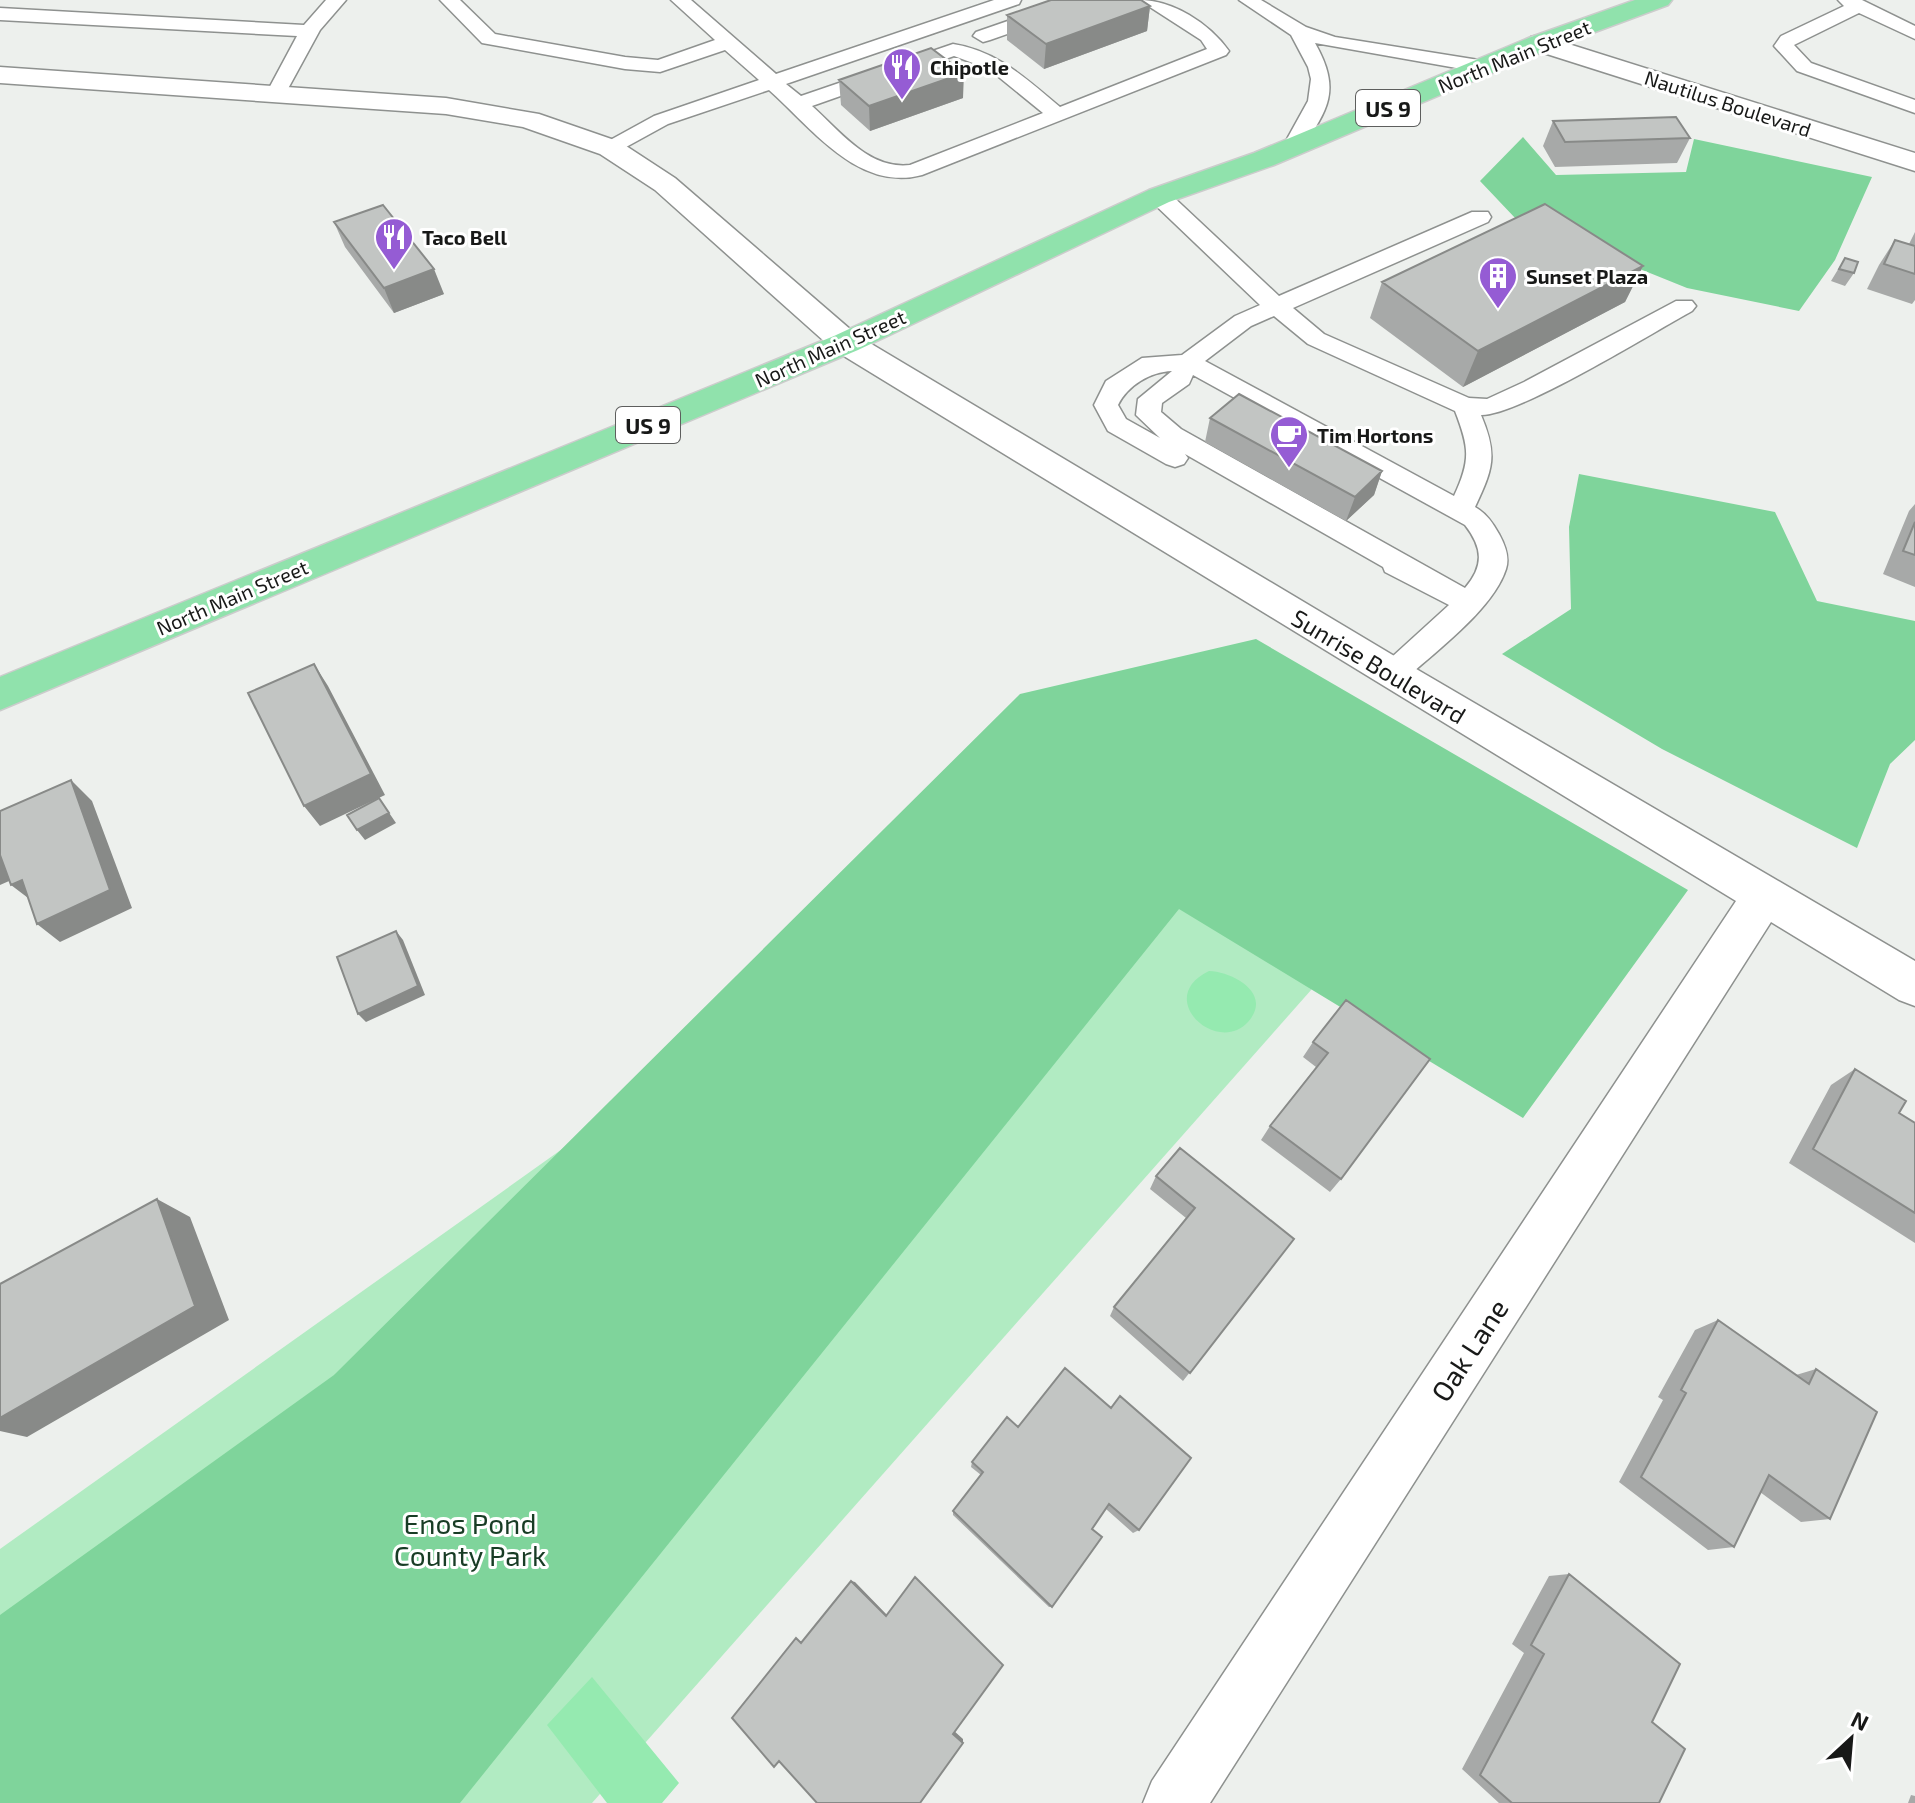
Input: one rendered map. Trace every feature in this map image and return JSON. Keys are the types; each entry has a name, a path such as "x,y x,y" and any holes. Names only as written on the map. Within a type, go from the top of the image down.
{"highway":[{"name":"North Main Street","path":"0,694 846,343 1159,196 1292,148 1540,43 1659,0"}],"street":[{"name":"Nautilus Boulevard","path":"1540,43 1915,162"},
{"name":"Sunrise Boulevard","path":"0,75 277,92 489,112 529,120 610,148 665,184 846,343 1392,674 1915,985"},
{"name":"Oak Lane","path":"1174,1803 1764,896"}],"lane":[{"path":"277,92 311,31 327,7 337,0"},
{"path":"449,0 489,39 625,63 660,66 728,42"},
{"path":"680,0 862,162 879,172 897,174 915,171 1219,51 1208,36 1148,0"},
{"path":"610,148 661,120 1012,0"},
{"path":"983,36 1086,0"},
{"path":"1248,0 1299,31 1332,42 1485,67"},
{"path":"1915,33 1853,3 1788,40 1784,46 1804,67 1915,107"},
{"path":"0,14 47,8 311,31"},
{"path":"959,18 1082,106"},
{"path":"1292,148 1320,100 1323,84 1319,67 1299,31"},
{"path":"798,104 953,50 967,51 992,63 1058,115"},
{"path":"1837,78 1915,95"},
{"path":"1159,196 1276,306 1316,339 1465,406 1490,407 1533,388 1684,306"},
{"path":"1468,602 1156,424 1148,415 1150,399 1180,378 1188,362 1243,321 1480,217"},
{"path":"1392,674 1468,602 1492,573 1494,560 1490,538 1474,518 1188,362 1151,364 1115,387 1106,405 1117,425 1317,539 1413,572"},
{"path":"1461,509 1482,464 1482,446 1465,406"}],"green space":[{"path":"1523,137 1556,175 1686,172 1694,139 1872,177 1835,260 1799,311 1687,288 1516,219 1480,181"},
{"path":"1579,474 1775,512 1817,601 1915,621 1915,740 1890,764 1857,848 1662,749 1502,654 1571,609 1569,527"},
{"name":"Enos Pond County Park","path":"1256,639 1688,890 1523,1118 1179,909 460,1803 0,1803 0,1615 334,1375 1020,694"},
{"name":"Enos Pond County Park","path":"1095,770 1327,972 592,1803 0,1803 0,1549"}],"shaded area":[{"path":"1209,971 1239,980 1253,994 1255,1012 1248,1022 1235,1031 1221,1032 1207,1028 1189,1008 1187,995 1193,982"},
{"path":"592,1677 679,1783 662,1803 607,1803 547,1725"}],"building":[{"path":"1051,0 1141,0 1150,6 1046,44 1007,15"},
{"path":"931,48 964,73 869,106 839,80"},
{"path":"1676,117 1690,138 1565,142 1553,121"},
{"path":"1545,204 1643,266 1478,351 1382,282"},
{"path":"383,205 434,269 384,288 334,222"},
{"path":"1895,240 1915,246 1915,274 1884,264"},
{"path":"1845,258 1858,262 1854,273 1839,269"},
{"path":"1239,394 1382,471 1355,497 1210,418"},
{"path":"1915,522 1915,555 1903,551"},
{"path":"314,664 371,774 304,806 248,693"},
{"path":"71,780 110,890 37,924 22,880 11,885 0,855 0,811"},
{"path":"379,798 389,813 357,830 347,815"},
{"path":"396,931 418,986 358,1014 337,957"},
{"path":"1346,1000 1430,1059 1341,1179 1270,1126 1328,1053 1313,1042"},
{"path":"1855,1069 1906,1101 1899,1113 1915,1123 1915,1213 1813,1149"},
{"path":"1180,1148 1294,1239 1190,1373 1114,1307 1195,1208 1156,1176"},
{"path":"157,1199 195,1306 0,1418 0,1284"},
{"path":"1718,1320 1809,1384 1816,1369 1877,1412 1830,1519 1769,1475 1734,1547 1641,1477 1686,1393 1681,1390"},
{"path":"1065,1368 1111,1408 1120,1396 1191,1458 1139,1530 1109,1504 1092,1529 1102,1537 1052,1607 953,1511 983,1472 972,1462 1007,1417 1018,1427"},
{"path":"1569,1574 1680,1664 1652,1722 1685,1749 1659,1803 1512,1803 1480,1775 1544,1654 1531,1645"},
{"path":"915,1577 1003,1665 953,1734 963,1743 920,1803 817,1803 779,1761 774,1767 732,1718 796,1638 801,1643 851,1581 886,1616"}],"place":[{"name":"Chipotle","path":"902,101"},
{"name":"Taco Bell","path":"394,271"},
{"name":"Sunset Plaza","path":"1498,310"},
{"name":"Tim Hortons","path":"1289,469"}]}
